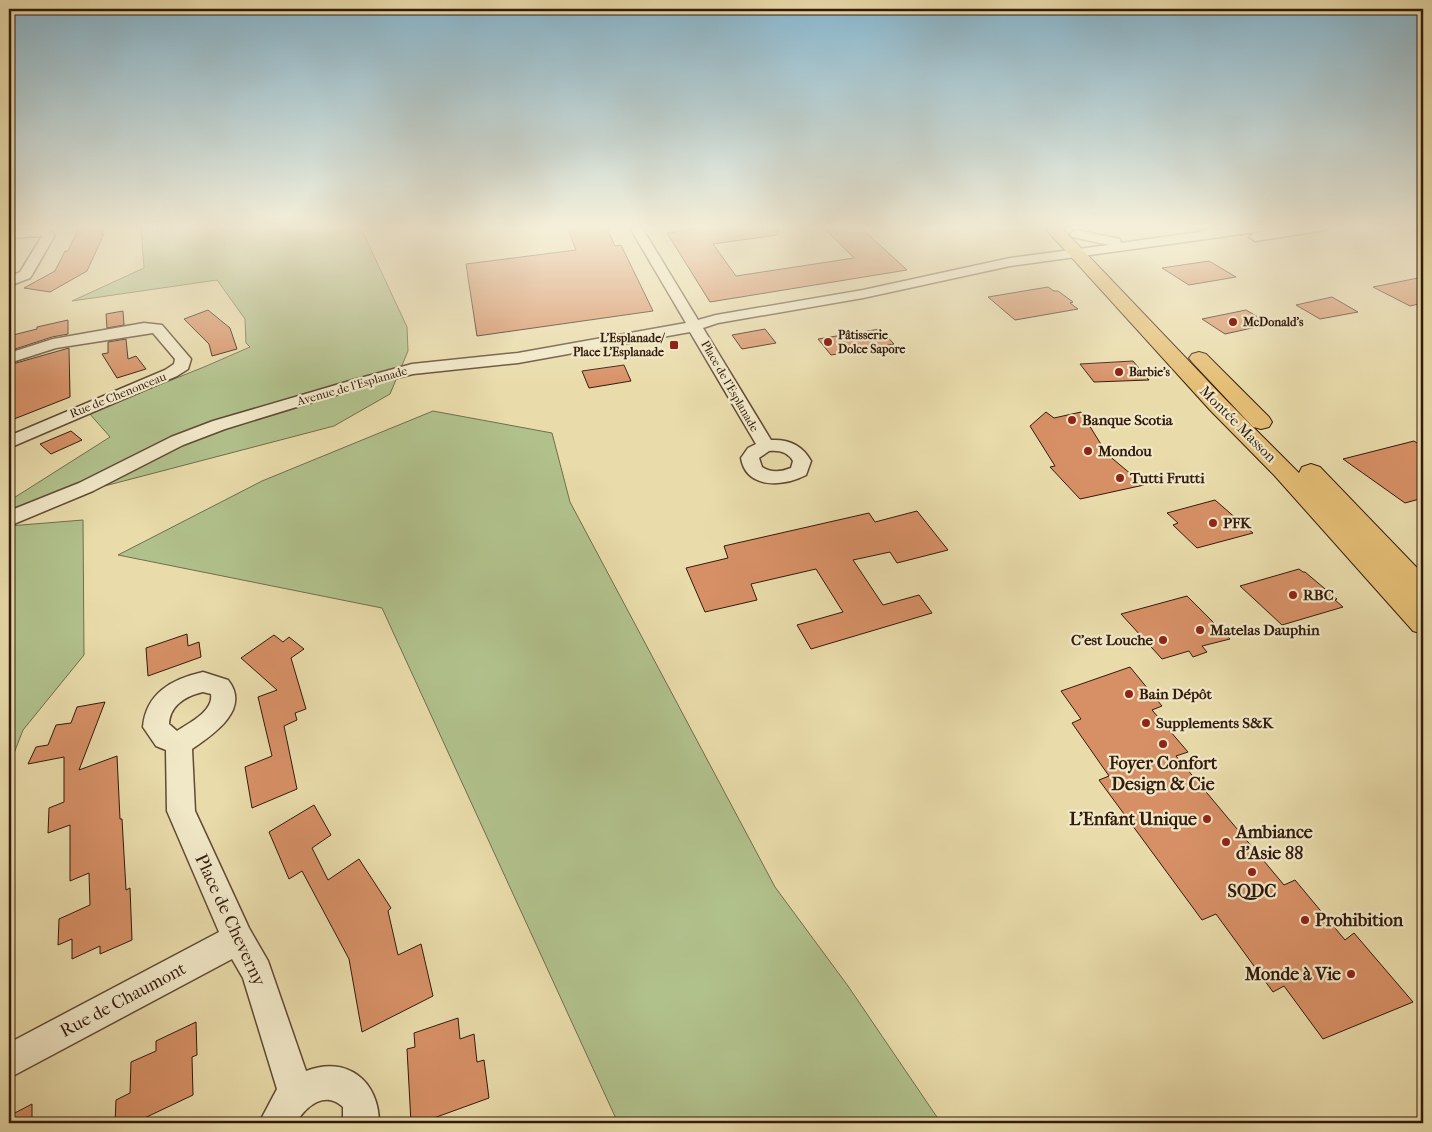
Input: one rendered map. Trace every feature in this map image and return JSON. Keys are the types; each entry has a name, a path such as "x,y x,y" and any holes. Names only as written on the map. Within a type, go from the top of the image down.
{"main road":[{"name":"Montée Masson","path":"1108,279 1218,405 1329,518 1364,561 1423,623"},
{"name":"Montée Masson","path":"1111,279 1352,514 1423,592"}],"street":[{"name":"Place de l'Esplanade","path":"667,279 766,446"},
{"name":"Avenue de l'Esplanade","path":"9,508 153,437 204,417 402,360 438,354 471,353 676,321 693,323 714,320 936,279"},
{"name":"Avenue de l'Esplanade","path":"9,519 71,494 177,441 219,425 359,383 412,369 518,358 676,331 693,323"},
{"name":"Rue de Chenonceau","path":"9,358 53,344 144,328 157,328 183,359 182,366 171,374 9,442"},
{"name":"Place de Cheverny","path":"180,744 181,811 238,939 256,972 296,1094"},
{"name":"Rue de Chaumont","path":"9,1060 238,939"},
{"path":"277,1123 296,1094 323,1083 345,1086 354,1094 360,1104 361,1123"}],"green space":[{"path":"120,279 385,279 407,327 408,351 390,394 334,426 9,511 9,501 110,437 89,413 250,347 246,343 245,319 217,280 72,301"},
{"path":"433,411 552,433 570,502 775,887 848,986 941,1123 618,1123 382,608 118,555 262,481"},
{"path":"83,520 84,655 23,730 9,766 9,526"}],"building":[{"path":"41,279 73,279 50,292 24,288"},
{"path":"468,279 637,279 653,311 477,336"},
{"path":"696,279 853,279 710,302"},
{"path":"1179,279 1225,279 1189,285"},
{"path":"1423,279 1423,303 1410,306 1373,287"},
{"path":"1048,287 1058,291 1073,302 1070,303 1078,309 1015,320 988,297"},
{"path":"1332,297 1358,312 1320,319 1296,305"},
{"path":"208,310 230,328 237,349 212,356 209,344 184,319"},
{"path":"1246,310 1270,324 1225,334 1202,319"},
{"path":"123,311 124,325 107,328 106,314"},
{"path":"68,320 68,334 52,337 9,351 9,336"},
{"path":"765,329 776,343 742,349 732,335"},
{"path":"880,329 894,344 831,355 818,339"},
{"path":"126,339 128,359 136,356 146,369 117,378 102,354 108,353 108,342"},
{"path":"69,348 70,397 9,421 9,365"},
{"path":"1133,361 1149,380 1094,382 1080,364"},
{"path":"624,365 631,381 589,388 582,371"},
{"path":"1046,412 1054,418 1081,412 1107,454 1144,485 1080,499 1050,467 1055,466 1030,426"},
{"path":"71,431 82,440 51,454 40,444"},
{"path":"1414,441 1423,447 1423,498 1405,503 1343,459"},
{"path":"1215,500 1253,533 1197,548 1173,525 1178,523 1167,513"},
{"path":"917,511 948,550 897,563 890,552 853,560 883,605 919,595 932,613 811,649 797,625 843,612 816,569 751,584 757,600 705,612 686,568 728,558 724,546 869,513 875,522"},
{"path":"1299,569 1337,599 1335,600 1343,607 1282,625 1240,586"},
{"path":"1187,596 1230,639 1202,646 1207,652 1193,657 1189,651 1162,659 1121,614"},
{"path":"187,634 188,646 199,642 201,657 148,676 146,648"},
{"path":"274,635 283,642 289,637 304,649 291,658 306,709 295,713 297,720 284,726 297,789 252,808 245,767 272,756 258,697 277,690 241,658"},
{"path":"1130,667 1162,706 1152,710 1188,752 1176,756 1284,885 1295,880 1345,940 1354,933 1413,1002 1323,1039 1284,986 1273,992 1216,914 1202,920 1099,780 1109,776 1072,723 1081,719 1061,691"},
{"path":"105,702 79,770 117,756 126,890 130,888 132,940 100,954 100,946 72,959 72,939 58,945 59,919 90,905 89,873 70,881 70,825 48,833 49,808 64,802 64,757 28,764 36,747 48,745 56,725 71,723 77,707"},
{"path":"314,805 331,835 312,848 328,880 359,859 391,908 388,911 398,955 421,944 433,996 362,1032 349,959 302,871 289,879 269,832"},
{"path":"458,1018 460,1039 474,1034 477,1062 484,1060 489,1098 420,1123 411,1123 407,1049 415,1047 414,1033"},
{"path":"196,1022 197,1055 192,1057 193,1095 134,1123 115,1123 116,1100 130,1093 131,1062 156,1051 156,1041"},
{"path":"32,1104 32,1123 9,1123 9,1116"}],"place":[{"name":"McDonald's","path":"1233,322"},
{"name":"Pâtisserie Dolce Sapore","path":"828,342"},
{"name":"L'Esplanade/ Place L'Esplanade","path":"674,345"},
{"name":"Barbie's","path":"1119,372"},
{"name":"Banque Scotia","path":"1072,420"},
{"name":"Mondou","path":"1088,451"},
{"name":"Tutti Frutti","path":"1120,478"},
{"name":"PFK","path":"1213,523"},
{"name":"RBC","path":"1293,595"},
{"name":"Matelas Dauphin","path":"1200,630"},
{"name":"C'est Louche","path":"1163,640"},
{"name":"Bain Dépôt","path":"1129,694"},
{"name":"Supplements S&K","path":"1146,723"},
{"name":"Foyer Confort Design & Cie","path":"1163,744"},
{"name":"L'Enfant Unique","path":"1207,819"},
{"name":"Ambiance d'Asie 88","path":"1226,842"},
{"name":"SQDC","path":"1252,872"},
{"name":"Prohibition","path":"1305,920"},
{"name":"Monde à Vie","path":"1351,974"}]}
